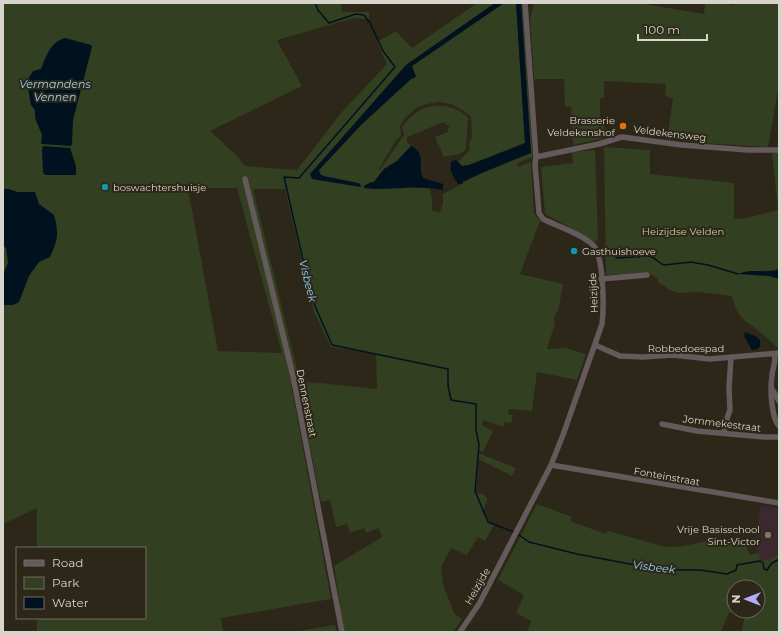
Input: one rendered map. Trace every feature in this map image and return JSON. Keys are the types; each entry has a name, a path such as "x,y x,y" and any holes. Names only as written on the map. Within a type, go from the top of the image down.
{"street":[{"name":"Heizijde","path":"460,632 479,604 551,465 602,324 603,314 601,279 597,250 593,244 543,219 539,213 525,3"},
{"name":"Veldekensweg","path":"536,157 599,144 622,136 682,145 748,150 779,150"},
{"name":"Dennenstraat","path":"246,179 293,376 342,632"},
{"path":"601,279 647,275"},
{"name":"Robbedoespad","path":"595,346 620,356 643,357 673,355 710,359 776,353"},
{"path":"776,353 771,377 771,387 774,415 779,426"},
{"path":"724,433 725,424 730,410 729,388 731,356"},
{"path":"771,387 779,401"},
{"name":"Jommekestraat","path":"662,424 697,431 779,437"},
{"name":"Fonteinstraat","path":"551,465 779,503"}],"shaded area":[{"name":"Vrije Basisschool Sint-Victor","path":"761,505 779,508 779,557 763,561 761,560 752,538 757,537 756,534"}],"green space":[{"path":"3,3 341,3 342,12 369,12 369,19 354,18 277,40 302,86 210,131 236,155 245,166 297,170 341,113 387,64 377,42 396,31 412,48 477,3 495,3 406,65 310,176 358,183 323,176 320,174 319,170 362,124 415,77 412,66 504,3 516,3 525,143 469,165 462,166 458,162 470,150 469,144 472,137 471,117 464,111 451,104 438,102 427,104 416,108 405,118 400,126 401,135 395,142 379,171 404,135 402,127 412,116 430,106 444,106 452,108 461,112 468,118 466,149 459,154 444,157 435,137 448,132 447,130 449,125 446,125 444,122 407,137 407,142 411,146 397,161 384,169 374,182 364,186 430,188 432,211 440,212 443,204 443,194 484,172 531,153 522,3 533,157 517,163 518,167 531,162 534,213 540,221 520,274 563,284 559,307 554,319 555,323 547,349 565,348 586,354 577,380 537,372 532,411 509,409 508,414 513,415 511,423 504,422 504,427 483,420 482,425 493,431 483,452 478,450 478,453 516,468 512,476 478,459 476,493 483,494 487,498 484,513 488,520 494,525 485,541 478,537 467,555 451,548 441,567 443,584 454,613 462,619 453,632 344,632 334,566 382,537 379,528 366,533 364,528 350,533 347,524 336,527 330,500 321,502 297,383 291,384 331,599 221,618 223,632 37,632 37,619 146,619 146,547 37,547 37,508 3,524","holes":["188,188 237,188 282,353 218,351","253,189 285,189 314,312 331,347 376,354 377,389 300,382"]},
{"path":"534,3 639,3 704,14 705,3 734,5 735,3 779,3 779,85 768,147 703,143 667,138 673,99 665,96 666,84 604,81 604,98 600,98 600,117 604,118 605,138 573,145 571,107 565,106 564,79 534,79 530,20"},
{"name":"Heizijdse Velden","path":"604,147 650,150 650,174 734,183 734,219 746,218 778,210 772,153 779,153 779,349 740,316 734,305 732,296 698,292 679,293 670,290 659,283 657,278 650,274 606,275"},
{"path":"595,150 598,238 595,242 545,214 541,167 573,163 572,152"},
{"path":"537,504 572,517 570,521 606,534 608,531 666,547 738,538 740,544 745,543 750,555 758,553 762,561 773,558 779,554 779,632 741,632 744,619 766,619 766,579 726,579 726,619 721,632 527,632 531,621 516,613 524,595 498,580"},
{"path":"335,625 337,632 293,632"}],"water":[{"path":"495,3 504,3 412,66 416,77 411,79 362,124 319,170 320,174 323,176 358,183 361,187 312,179 310,174 406,65"},
{"path":"516,3 521,3 531,153 462,182 463,184 458,184 451,170 452,161 456,160 462,166 469,165 525,143"},
{"name":"Vermandens Vennen","path":"65,38 91,45 92,47 73,120 72,144 71,146 42,144 42,135 35,118 35,110 31,105 27,81 33,71 41,69 52,46"},
{"path":"43,146 70,148 76,166 76,175 45,175 43,172"},
{"path":"411,146 419,153 421,160 421,174 423,178 443,184 443,190 429,188 364,188 364,186 374,182 384,169 397,161"},
{"path":"3,189 9,189 17,192 35,192 39,204 54,215 57,227 55,246 50,257 39,262 29,276 19,302 13,305 3,305 3,274 8,263 6,248 3,245"},
{"path":"779,269 779,279 769,276 738,274 748,271 769,271"},
{"path":"745,332 757,337 760,340 760,346 758,349 752,350 744,336"}],"waterway":[{"name":"Visbeek","path":"315,3 318,10 329,23 356,14 364,15 370,23 383,51 395,67 299,178 284,177 312,299 332,345 448,369 448,385 451,400 476,404 476,430 479,445 475,491 488,522 514,532"},
{"path":"616,258 649,256 664,265 691,262 708,265 738,274"},
{"name":"Visbeek","path":"519,535 529,542 577,554 662,570 700,570 727,574 736,570 737,565 760,561 763,563 764,569 767,570 771,564 779,559"}],"place":[{"name":"Brasserie Veldekenshof","path":"623,126"},
{"name":"boswachtershuisje","path":"105,187"},
{"name":"Gasthuishoeve","path":"574,251"},
{"name":"Vrije Basisschool Sint-Victor","path":"768,535"}]}
